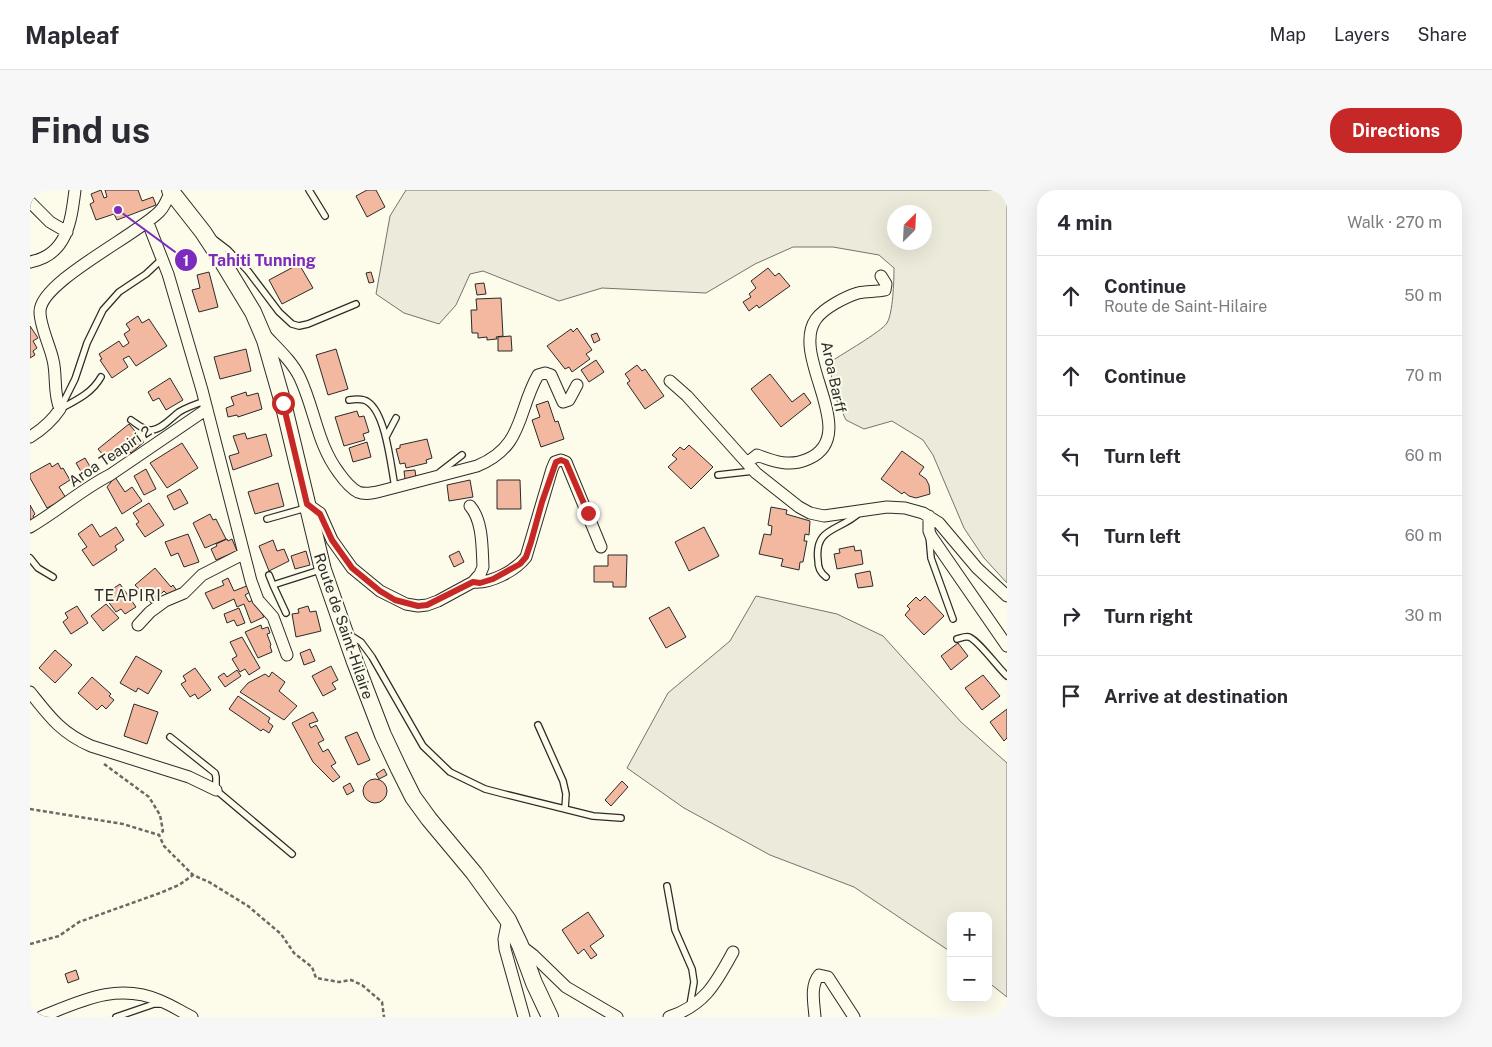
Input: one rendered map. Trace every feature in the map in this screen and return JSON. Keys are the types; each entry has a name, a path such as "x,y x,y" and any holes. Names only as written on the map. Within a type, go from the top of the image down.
{"main road":[{"name":"Route de Saint-Hilaire","path":"171,190 203,232 238,287 261,331 274,367 322,569 383,734 413,796 429,820 492,896 508,920 550,1017"}],"street":[{"path":"30,262 42,260 54,251 67,232 72,218 75,190"},
{"path":"30,437 48,424 60,409 56,394 54,362 40,313 41,305 60,284 80,268 148,223 162,209 171,190"},
{"path":"30,202 50,222 67,232"},
{"path":"148,223 168,274 206,405 251,581 258,600 273,617 287,655"},
{"name":"Aroa Barff","path":"750,467 757,454 777,462 790,464 804,461 816,455 827,442 830,431 811,350 810,338 812,327 817,317 840,302 856,294 885,290 886,284 881,276"},
{"path":"261,331 290,362 300,377 307,393 323,448 341,476 350,487 359,492 370,494 490,461 509,444 538,374 552,375 563,402 569,400 577,384"},
{"path":"670,381 692,402 750,467 785,496 810,513 824,516 886,507 905,508 923,513 939,523 977,568 1007,596"},
{"name":"Aroa Teapiri 2","path":"30,527 110,475 206,405"},
{"path":"473,582 480,583 493,579 520,564 526,557 552,469 556,462 561,460 566,462 601,546"},
{"path":"308,506 320,514 332,540 352,568 380,591 395,600 412,605 427,605 473,582 480,574 483,567 478,520 475,511 470,506"},
{"path":"929,516 929,531 1007,646"},
{"path":"138,625 150,612 166,601 184,593 202,575 243,554"},
{"path":"30,692 66,733 90,746 189,777 216,790"},
{"path":"508,920 504,939 505,948 524,1017"},
{"path":"520,945 566,987 618,1017"},
{"path":"669,1017 703,998 714,985 733,952"},
{"path":"814,1017 813,987 819,975 828,977 854,1017"},
{"path":"41,1017 86,999 109,993 132,994 160,1000 192,1017"}],"lane":[{"path":"309,190 325,216"},
{"path":"203,232 228,250 260,285 278,312 292,324 299,326 308,324 356,304"},
{"path":"60,409 75,378 93,329 103,310 119,292 146,274 161,260"},
{"path":"60,409 89,393 97,385 101,377"},
{"path":"349,400 359,399 367,401 374,408 386,437 395,487"},
{"name":"Aroa Teapiri 2","path":"131,420 142,428 150,430 158,428 187,408 206,405"},
{"path":"386,437 396,418"},
{"path":"437,475 462,455"},
{"name":"Aroa Barff","path":"718,475 750,467"},
{"path":"267,518 308,506"},
{"path":"826,577 821,573 818,564 818,544 822,536 851,520 860,512"},
{"path":"929,531 931,558 953,619"},
{"path":"30,558 38,568 53,576"},
{"path":"273,585 322,569"},
{"path":"269,576 286,613"},
{"path":"344,631 361,642 423,746 450,772 485,789 593,816 621,818"},
{"path":"957,639 963,637 971,638 978,643 1007,676"},
{"path":"538,725 563,781 566,794 565,809"},
{"path":"170,737 215,773 216,790 292,854"},
{"path":"667,886 675,930 692,969 694,982 689,1007"},
{"path":"116,1017 154,1004 165,1003"}],"path":[{"path":"90,746 91,755 149,797 160,815 163,830 158,835"},
{"path":"30,809 123,824 158,835 164,846 193,875 209,882 248,906 281,934 294,953 312,967 316,978 339,982 350,980 362,985 382,1002 384,1017"},
{"path":"30,944 58,936 79,922 160,893 193,875"}],"shaded area":[{"path":"406,190 1007,190 1007,583 984,558 964,528 933,455 923,440 892,421 864,429 846,420 831,388 832,361 877,332 887,323 889,318 893,297 894,268 879,255 833,247 793,247 755,264 706,293 602,288 559,301 483,271 470,274 456,305 439,324 404,313 376,294 390,216"},
{"path":"756,596 837,614 883,636 961,722 1007,763 1007,997 992,985 992,912 947,912 947,949 854,887 770,855 684,808 627,768 668,693 730,641"}],"building":[{"path":"101,190 104,198 107,197 105,190 138,190 142,201 153,197 156,205 117,220 114,214 96,220 90,204 94,202 91,194"},
{"path":"367,190 376,190 385,207 367,217 356,196"},
{"path":"299,264 313,288 282,304 269,280"},
{"path":"768,268 775,276 779,273 790,286 759,308 757,305 749,311 743,302 751,297 749,294 756,288 751,281"},
{"path":"209,272 218,307 199,312 192,290 200,288 197,275"},
{"path":"371,272 374,282 369,283 366,273"},
{"path":"484,283 486,294 477,295 475,284"},
{"path":"501,298 503,336 487,340 487,337 478,338 478,333 472,333 471,310 477,310 476,299"},
{"path":"138,316 142,323 149,319 167,346 136,366 129,356 123,359 128,367 112,378 100,360 102,359 99,354 119,341 123,347 129,343 124,334 130,330 126,324"},
{"path":"30,326 38,338 33,341 37,348 33,351 35,355 30,358"},
{"path":"577,328 592,350 586,354 590,359 572,372 569,367 565,369 547,346 571,329 573,332"},
{"path":"597,333 600,340 594,343 591,335"},
{"path":"511,336 512,351 498,351 498,337"},
{"path":"246,349 251,371 220,379 214,357"},
{"path":"336,349 348,389 328,395 316,355"},
{"path":"596,360 604,372 589,382 581,370"},
{"path":"637,365 642,371 645,369 664,396 645,409 627,383 630,381 625,374"},
{"path":"770,374 792,402 804,393 811,403 781,427 751,389"},
{"path":"170,378 183,400 166,410 159,398 153,401 148,392"},
{"path":"246,392 247,396 258,393 262,409 238,417 237,415 228,417 226,408 234,405 231,397"},
{"path":"548,401 555,422 558,421 564,439 541,447 532,420 540,417 536,405"},
{"path":"357,411 359,417 364,416 369,432 363,434 365,440 344,446 335,417"},
{"path":"129,424 144,442 131,453 126,447 108,461 98,449"},
{"path":"245,433 247,439 266,434 272,456 233,470 229,456 239,453 233,436"},
{"path":"427,439 432,458 426,460 427,463 406,468 405,463 400,464 396,449 400,448 400,445"},
{"path":"367,442 371,457 353,462 349,448"},
{"path":"182,443 198,468 167,488 150,463"},
{"path":"689,445 713,467 691,489 668,467 677,459 672,455 680,447 684,450"},
{"path":"902,451 924,467 919,474 926,479 930,494 916,498 904,492 902,494 881,479"},
{"path":"85,458 92,470 83,475 76,463"},
{"path":"50,463 52,467 58,463 70,480 59,487 66,498 47,508 30,478 30,474"},
{"path":"146,469 156,489 144,495 134,476"},
{"path":"415,470 416,478 405,479 404,471"},
{"path":"115,477 125,492 132,487 142,501 122,514 107,487"},
{"path":"470,480 473,497 449,501 447,485"},
{"path":"497,480 520,480 521,509 497,509"},
{"path":"278,483 284,506 255,514 248,492"},
{"path":"180,489 188,503 174,510 167,496"},
{"path":"149,503 164,525 145,537 136,524 139,522 133,513"},
{"path":"30,505 35,514 33,516 36,521 30,524"},
{"path":"771,507 787,510 786,514 810,521 809,535 805,534 804,541 807,541 803,562 800,562 799,570 781,566 783,559 759,554 764,534 771,535 772,526 768,525"},
{"path":"210,514 213,520 216,519 226,539 205,548 193,523"},
{"path":"92,524 100,537 116,527 124,540 115,546 117,550 93,566 82,550 87,547 78,534"},
{"path":"704,527 719,556 689,571 675,542"},
{"path":"188,534 199,562 184,567 178,553 171,556 165,542"},
{"path":"227,539 228,541 232,539 237,551 216,560 211,549 217,546 216,544"},
{"path":"273,540 277,551 284,549 289,561 269,571 259,546"},
{"path":"854,546 855,551 861,550 863,564 837,569 834,554 840,553 839,549"},
{"path":"306,551 310,565 295,569 291,556"},
{"path":"459,551 464,562 454,567 449,556"},
{"path":"608,555 627,555 626,587 613,587 613,582 594,582 594,566 608,566"},
{"path":"155,568 171,587 173,585 177,591 170,597 164,591 151,603 135,585"},
{"path":"870,571 873,586 858,588 855,574"},
{"path":"228,578 234,591 249,585 252,591 245,595 249,602 255,599 264,617 251,623 244,604 237,607 234,599 213,609 205,593 224,585 222,581"},
{"path":"120,584 136,607 125,614 121,609 116,612 107,600 112,597 108,592"},
{"path":"925,596 944,616 924,635 905,615 910,609 907,606 916,597 920,601"},
{"path":"106,604 119,618 103,631 91,616"},
{"path":"77,606 88,623 71,634 63,622 68,618 65,613"},
{"path":"308,606 310,612 316,611 321,631 296,637 292,614 299,613 298,609"},
{"path":"669,607 686,637 666,648 649,618"},
{"path":"239,608 245,623 237,626 234,620 227,623 224,614"},
{"path":"261,625 262,629 268,627 270,633 267,634 272,652 258,658 245,632"},
{"path":"242,637 260,668 249,675 245,669 240,672 232,659 237,656 230,642"},
{"path":"958,643 968,656 951,670 941,656"},
{"path":"310,649 315,661 304,665 300,653"},
{"path":"55,650 72,665 55,683 39,668"},
{"path":"136,656 162,671 148,694 138,688 136,692 120,683"},
{"path":"331,666 338,680 332,683 336,689 323,696 312,676"},
{"path":"195,668 211,690 198,699 195,694 190,697 181,684 186,681 183,676"},
{"path":"237,670 241,676 225,687 218,677 224,673 227,677"},
{"path":"272,672 285,682 279,691 297,706 284,720 240,692 248,683 265,674 269,677"},
{"path":"983,675 1000,696 982,710 965,688"},
{"path":"92,677 111,694 109,696 114,700 106,709 102,705 97,710 78,693"},
{"path":"238,696 270,718 268,722 273,726 269,733 263,729 261,731 229,709"},
{"path":"134,704 158,712 147,744 124,736"},
{"path":"1007,709 1007,738 1004,741 990,722"},
{"path":"313,712 318,721 309,724 311,728 316,725 324,740 318,743 323,752 328,749 336,763 331,766 340,777 333,782 313,762 292,723"},
{"path":"357,732 370,760 358,765 345,737"},
{"path":"384,769 387,775 379,779 376,774"},
{"path":"375,779 380,780 386,786 386,796 380,802 375,803 370,802 364,796 363,791 364,786 370,780"},
{"path":"622,781 628,787 611,806 605,800"},
{"path":"350,783 354,791 347,795 343,787"},
{"path":"588,912 604,936 590,946 597,955 591,959 584,949 578,954 562,930"},
{"path":"76,970 79,979 68,983 65,974"}],"place":[{"name":"Tahiti Tunning","path":"118,210"}],"district":[{"name":"TEAPIRI","path":"128,595"}],"route":[{"path":"283,403 307,504 320,514 332,540 352,568 380,591 406,604 427,605 473,582 480,583 493,579 520,564 526,557 552,469 556,462 561,460 566,462 588,513"}]}
